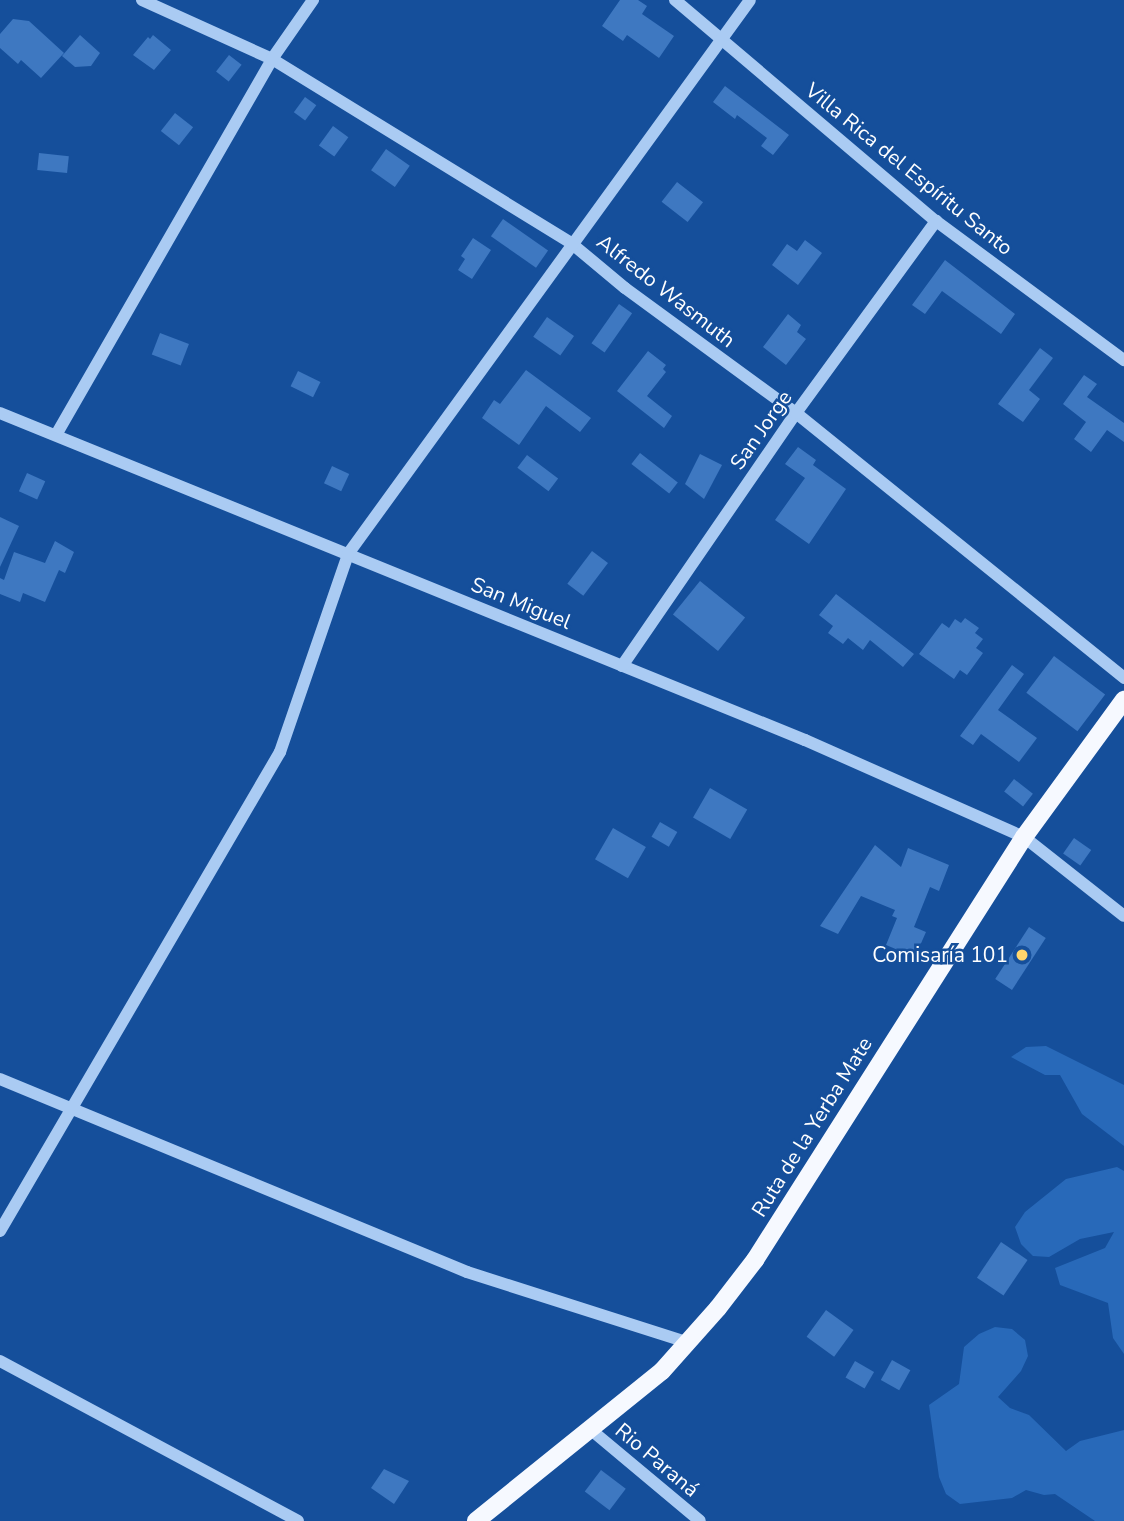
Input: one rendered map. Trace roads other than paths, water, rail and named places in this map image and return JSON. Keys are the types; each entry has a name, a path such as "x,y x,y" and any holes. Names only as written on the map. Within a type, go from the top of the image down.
{"main road":[{"name":"Ruta de la Yerba Mate","path":"476,1521 662,1371 690,1343 754,1260 1024,837 1124,700"}],"street":[{"name":"Alfredo Wasmuth","path":"142,0 272,59 571,243 625,288 796,413 1124,678"},
{"path":"56,435 272,59 313,0"},
{"name":"Villa Rica del Espíritu Santo","path":"675,0 936,221 1124,360"},
{"path":"0,1231 279,752 348,554 720,37 750,0"},
{"name":"San Jorge","path":"622,666 796,413 936,221"},
{"name":"San Miguel","path":"0,413 805,740 1024,837 1124,916"},
{"path":"0,1079 467,1272 690,1343"},
{"path":"0,1361 298,1521"},
{"name":"Rio Paraná","path":"590,1429 700,1521"}],"place":[{"name":"Comisaría 101","path":"1022,955"}]}
